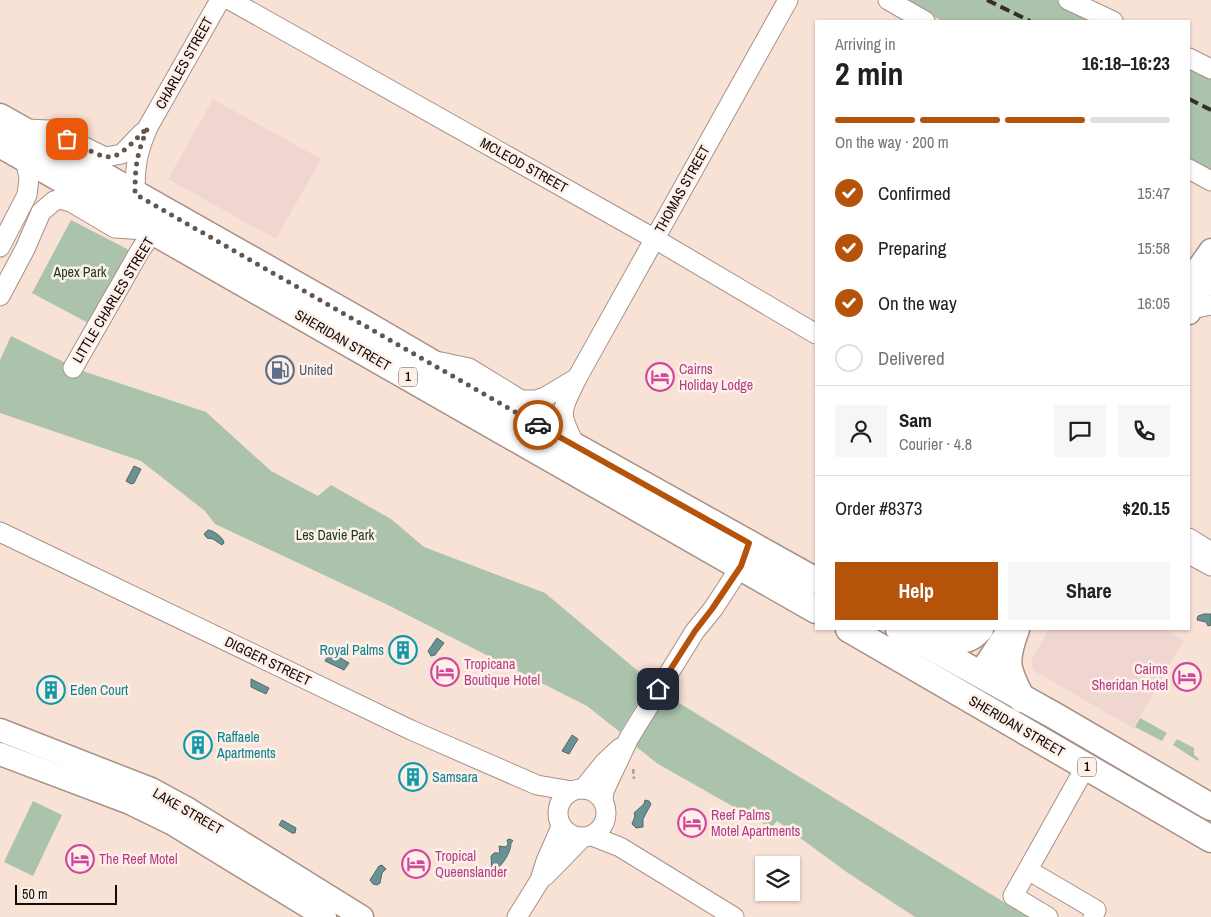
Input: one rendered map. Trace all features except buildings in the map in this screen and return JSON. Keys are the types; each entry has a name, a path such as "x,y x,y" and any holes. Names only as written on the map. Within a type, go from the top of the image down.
{"highway":[{"name":"SHERIDAN STREET","path":"6,130 25,158 294,312 744,554 815,582"},
{"name":"SHERIDAN STREET","path":"6,130 135,194 576,447 744,554 815,609"},
{"path":"744,554 768,546 786,550 815,565"},
{"name":"SHERIDAN STREET","path":"851,630 1211,839"},
{"name":"SHERIDAN STREET","path":"901,630 1071,725 1211,807"},
{"path":"929,630 947,639 959,641 971,637 979,630"},
{"path":"1016,630 1007,665 1009,674 1022,699"},
{"path":"963,694 975,672"}],"main road":[{"path":"1190,280 1211,250"},
{"path":"1197,309 1211,272"},
{"path":"975,672 989,630"},
{"path":"975,672 1008,630"},
{"name":"LAKE STREET","path":"0,730 151,789 188,809 362,917"},
{"name":"LAKE STREET","path":"0,754 130,803 173,824 325,917"}],"street":[{"name":"CHARLES STREET","path":"135,194 138,149 148,127 220,0"},
{"name":"MCLEOD STREET","path":"230,0 654,239 815,333"},
{"name":"THOMAS STREET","path":"576,447 562,417 563,407 577,378 788,0"},
{"path":"888,0 923,20"},
{"path":"1068,0 1110,20"},
{"path":"1190,58 1211,69"},
{"name":"CHARLES STREET","path":"6,130 50,130 106,157 122,154 148,127"},
{"path":"0,247 27,195 29,178 25,158"},
{"path":"1190,169 1211,181"},
{"path":"0,296 41,212 54,201 60,199 70,202 116,228 154,231"},
{"path":"15,218 34,228"},
{"name":"LITTLE CHARLES STREET","path":"73,368 141,249 154,231"},
{"path":"422,357 469,368 522,400 536,400 544,397 577,378"},
{"name":"DIGGER STREET","path":"0,532 410,730 537,785 578,790"},
{"path":"1190,539 1211,552"},
{"path":"620,847 610,831 606,819 603,800 604,791 625,744 695,631 712,609 744,554"},
{"path":"1190,555 1211,566"},
{"path":"517,917 540,880 559,820 561,800 578,790 625,744"},
{"path":"1048,917 1013,896 1086,766"},
{"name":"DIGGER STREET","path":"537,785 552,801 559,820"},
{"path":"578,790 591,791 603,800"},
{"path":"540,880 587,837 598,832 606,819"},
{"path":"559,820 574,837 587,837 620,847 734,917"},
{"path":"1028,870 1096,910 1093,917"}],"shaded area":[{"path":"213,99 321,159 276,239 168,179"},
{"path":"1048,630 1166,630 1184,640 1133,728 1034,671 1031,661"}],"green space":[{"path":"904,0 1058,0 1099,20 940,20"},
{"path":"1190,64 1211,75 1211,173 1190,161"},
{"name":"Apex Park","path":"71,220 129,250 90,324 32,293"},
{"name":"Les Davie Park","path":"11,336 80,370 206,412 271,471 318,496 331,485 391,519 424,547 545,593 651,682 620,732 587,706 390,606 215,524 205,511 141,461 0,413 0,360"},
{"path":"666,695 1028,917 915,917 848,873 777,821 771,828 658,764 634,745"},
{"path":"1140,718 1167,733 1162,741 1135,727"},
{"path":"1177,739 1194,748 1194,755 1199,759 1198,761 1173,745"},
{"path":"33,801 62,815 33,876 4,862"}],"water":[{"path":"134,466 141,469 134,483 131,484 126,481"},
{"path":"208,530 218,535 224,543 222,545 213,539 207,538 204,534"},
{"path":"1211,614 1211,625 1208,626 1206,622 1197,620 1198,616"},
{"path":"437,638 444,643 435,655 431,656 428,651"},
{"path":"330,652 349,663 344,670 325,661"},
{"path":"251,679 269,688 266,694 251,687"},
{"path":"572,735 578,739 569,754 562,751"},
{"path":"645,800 651,804 643,819 643,827 636,828 632,824 635,816 634,813 644,804"},
{"path":"282,820 296,828 295,833 279,825"},
{"path":"507,840 513,841 507,856 502,864 492,872 491,856 494,853 500,853 499,846 506,847 508,844"},
{"path":"382,865 386,869 382,873 380,883 377,885 373,884 370,880 379,866"}],"railway":[{"path":"987,0 1028,20"},
{"path":"1190,100 1211,110"}],"way so far":[{"path":"67,139 100,156 113,157 122,154 148,127 138,149 135,194 538,425"}],"place":[{"name":"United","path":"280,370"},
{"name":"Cairns Holiday Lodge","path":"660,377"},
{"name":"Royal Palms","path":"403,650"},
{"name":"Tropicana Boutique Hotel","path":"445,672"},
{"name":"Cairns Sheridan Hotel","path":"1187,677"},
{"name":"Eden Court","path":"51,690"},
{"name":"Raffaele Apartments","path":"198,745"},
{"name":"Samsara","path":"413,777"},
{"name":"Reef Palms Motel Apartments","path":"692,823"},
{"name":"The Reef Motel","path":"80,859"},
{"name":"Tropical Queenslander","path":"416,864"}],"route":[{"path":"538,425 749,543 741,566 695,631 658,689"}]}
